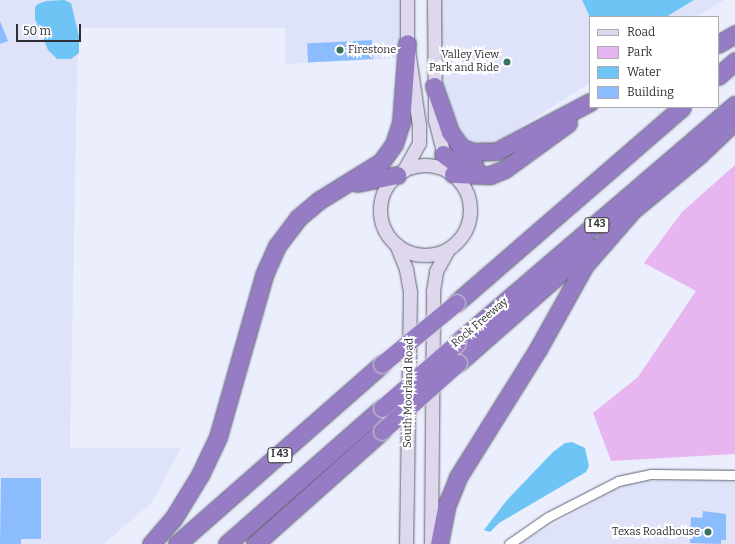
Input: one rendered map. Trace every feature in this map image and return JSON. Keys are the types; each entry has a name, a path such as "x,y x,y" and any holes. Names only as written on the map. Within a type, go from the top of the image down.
{"highway":[{"path":"719,43 735,34"},
{"path":"151,544 173,519 200,474 218,437 264,275 277,246 298,218 338,189 381,162 394,144 401,124 407,43"},
{"path":"719,75 735,61"},
{"path":"434,86 450,132 461,147 472,152 497,151 589,103"},
{"name":"Rock Freeway","path":"227,544 457,343 735,105"},
{"path":"450,172 490,175 505,169 589,108"},
{"name":"I 43","path":"177,544 382,364 456,303 681,108"},
{"path":"443,154 455,163 468,166 493,163 572,121"},
{"path":"255,544 458,363 631,212 699,156 735,121"},
{"path":"338,189 369,179 401,172"},
{"path":"439,544 446,507 458,477 538,349 585,265 631,212"}],"main road":[{"path":"407,0 407,43 419,125 419,143 401,172 382,196 380,209 382,222 396,244 408,251 422,254 436,254 449,248 464,232 471,212 469,198 463,184 450,172 443,154 435,120 434,0"},
{"path":"401,172 426,165 450,172"},
{"name":"South Moorland Road","path":"396,244 406,269 410,292 406,544"},
{"name":"South Moorland Road","path":"431,544 433,291 436,271 449,248"}],"street":[{"path":"509,544 548,517 618,481 652,474 735,475"}],"shaded area":[{"path":"0,0 407,0 406,58 285,64 285,28 78,28 70,448 181,448 152,502 104,544 0,544"},
{"path":"434,0 724,0 698,16 589,16 589,84 501,139 483,143 472,152 444,118"},
{"path":"647,481 735,481 735,544 519,544 622,485"}],"green space":[{"path":"735,165 735,454 611,461 593,413 638,377 696,291 644,263 682,212"}],"water":[{"path":"64,0 71,3 79,36 79,53 71,59 57,59 48,50 35,19 35,7 46,1"},
{"path":"582,0 694,0 668,16 590,16"},
{"path":"572,442 585,448 589,466 586,472 499,523 490,532 484,530 507,500 553,452 565,443"}],"building":[{"path":"0,21 8,41 0,44"},
{"name":"Firestone","path":"372,40 373,59 308,62 307,43"},
{"path":"1,478 41,478 41,539 21,539 21,544 0,544"},
{"name":"Texas Roadhouse","path":"703,511 726,514 726,540 721,540 721,544 690,543 691,517 702,518"}],"place":[{"name":"Firestone","path":"340,50"},
{"name":"Valley View Park and Ride","path":"507,62"},
{"name":"Texas Roadhouse","path":"708,532"}]}
